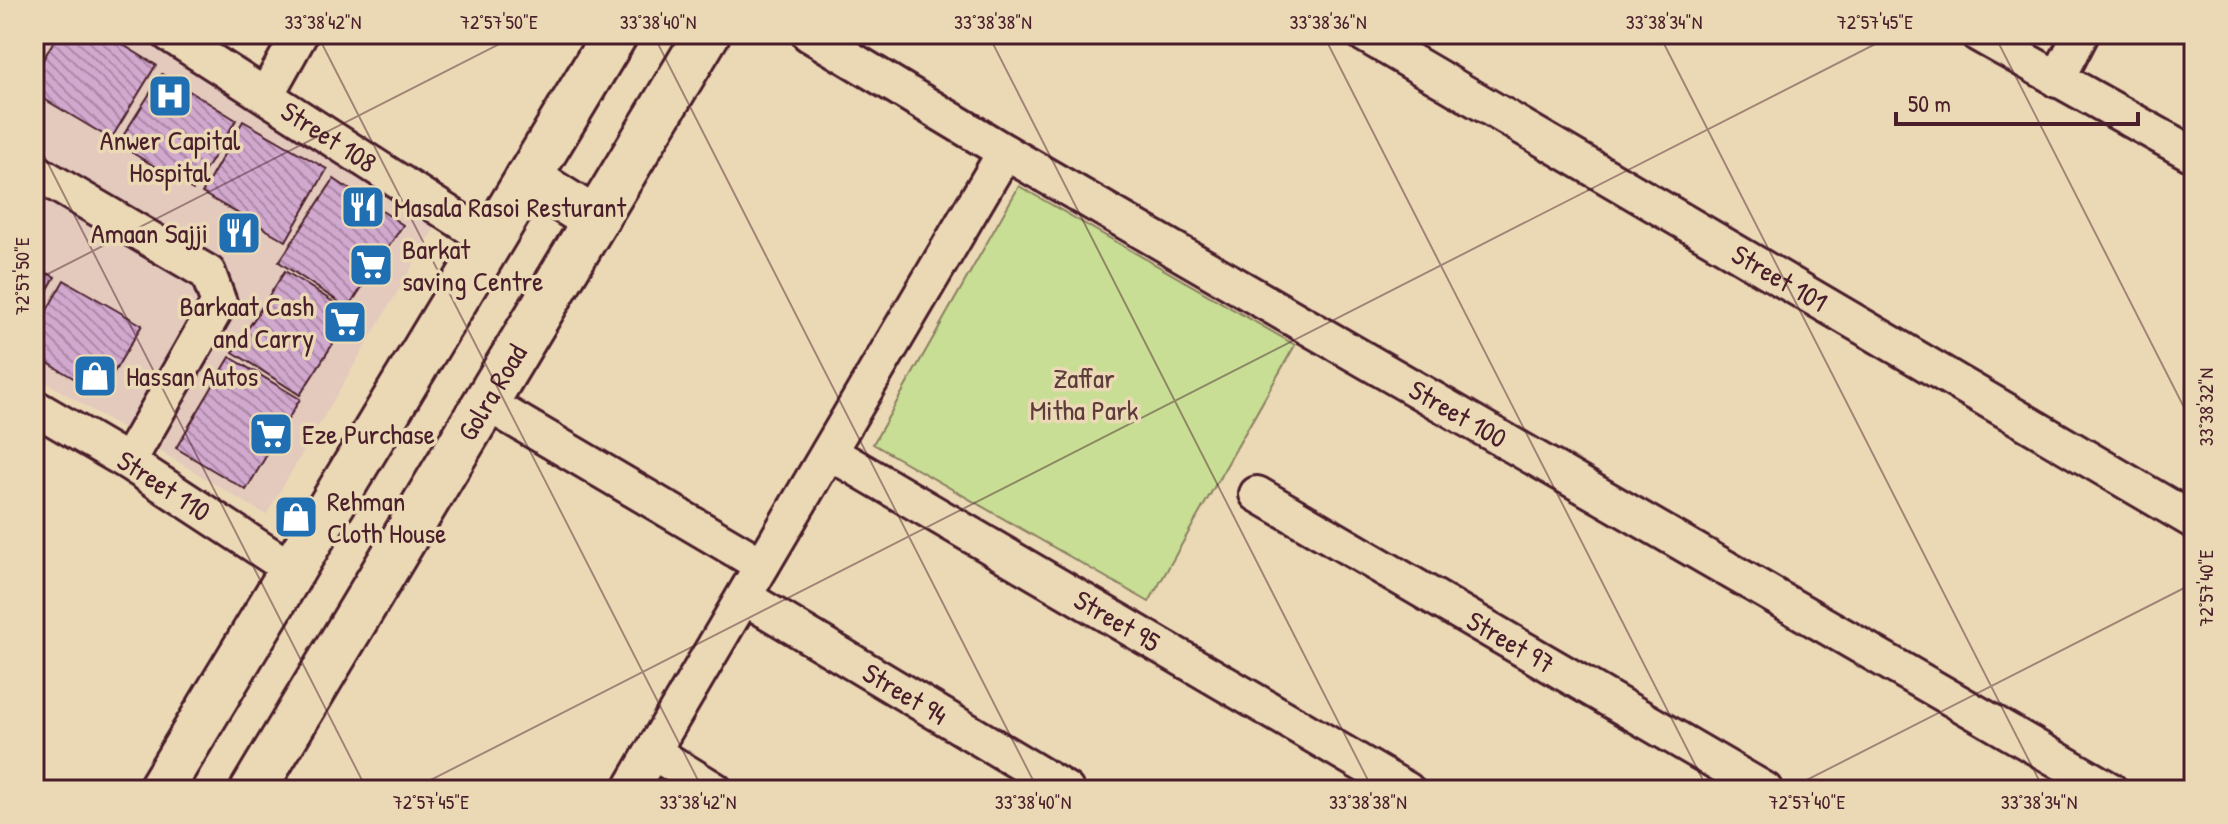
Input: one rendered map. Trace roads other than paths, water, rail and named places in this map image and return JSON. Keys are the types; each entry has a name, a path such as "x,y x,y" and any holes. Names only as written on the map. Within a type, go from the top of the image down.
{"main road":[{"path":"160,790 615,34"},
{"name":"Golra Road","path":"253,790 707,34"},
{"path":"528,178 595,220"}],"street":[{"name":"Street 108","path":"169,34 490,240"},
{"path":"266,95 300,34"},
{"name":"Street 100","path":"809,34 1005,152 2110,790"},
{"name":"Street 101","path":"1364,34 2194,521"},
{"path":"1978,34 2194,155"},
{"path":"2057,80 2081,34"},
{"path":"630,790 1005,152"},
{"path":"34,171 208,273 219,303 128,462"},
{"path":"485,402 762,565"},
{"name":"Street 110","path":"34,407 128,462 291,569"},
{"name":"Street 95","path":"829,452 1407,790"},
{"name":"Street 97","path":"1257,494 1765,790"},
{"name":"Street 94","path":"744,597 1066,790"},
{"path":"653,752 715,790"}],"place":[{"name":"Anwer Capital Hospital","path":"170,96"},
{"name":"Masala Rasoi Resturant","path":"363,207"},
{"name":"Amaan Sajji","path":"239,233"},
{"name":"Barkat saving Centre","path":"371,265"},
{"name":"Barkaat Cash and Carry","path":"345,322"},
{"name":"Hassan Autos","path":"95,376"},
{"name":"Eze Purchase","path":"271,434"},
{"name":"Rehman Cloth House","path":"296,517"}],"park label":[{"name":"Zaffar Mitha Park","path":"1084,394"}]}
